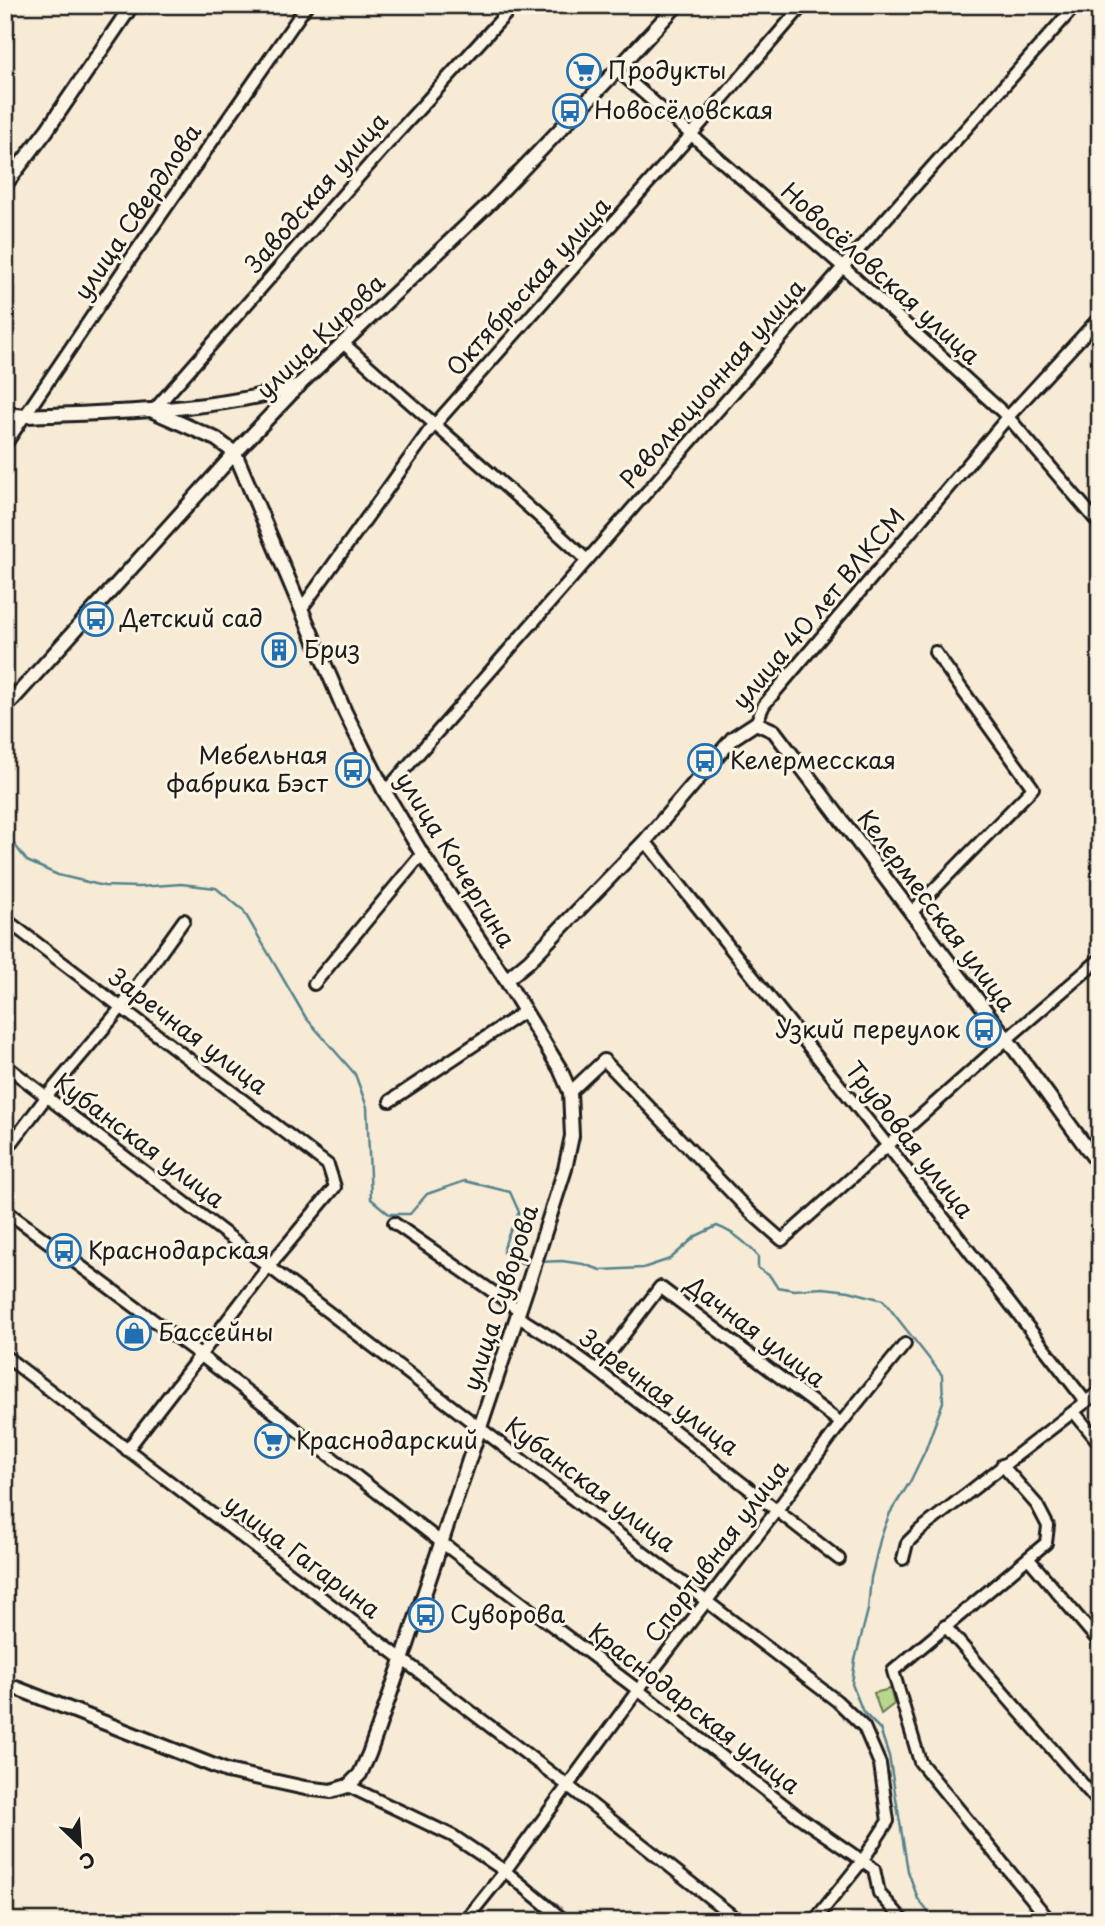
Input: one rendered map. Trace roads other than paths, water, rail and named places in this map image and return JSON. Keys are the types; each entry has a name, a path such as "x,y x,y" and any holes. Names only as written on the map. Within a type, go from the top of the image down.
{"street":[{"path":"5,185 47,130 132,5"},
{"name":"улица Свердлова","path":"5,445 307,5"},
{"name":"Заводская улица","path":"153,411 391,140 514,5"},
{"name":"улица Кирова","path":"5,708 234,453 299,385 490,202 677,5"},
{"name":"Октябрьская улица","path":"302,608 434,425 803,5"},
{"name":"Революционная улица","path":"385,792 843,267 1076,5"},
{"name":"Новосёловская улица","path":"617,70 843,267 1008,416 1100,525"},
{"name":"улица 40 лет ВЛКСМ","path":"506,980 529,961 645,841 733,738 757,723 764,705 1008,416 1100,317"},
{"path":"343,343 587,560"},
{"path":"5,414 26,416 153,411 254,397 299,385"},
{"path":"153,411 216,439 234,453"},
{"name":"улица Кочергина","path":"234,453 345,712 385,792 561,1069 570,1092"},
{"path":"911,913 1033,789 935,652"},
{"name":"Келермесская улица","path":"757,723 774,732 1007,1038 1100,1166"},
{"name":"Трудовая улица","path":"645,841 888,1146 1086,1402"},
{"path":"314,984 422,854"},
{"name":"Заречная улица","path":"5,919 328,1165 335,1187 269,1266"},
{"path":"5,1152 121,1008 184,920"},
{"path":"570,1092 604,1060 750,1212 782,1240 1007,1038 1100,959"},
{"path":"390,1101 525,1011"},
{"name":"Кубанская улица","path":"5,1065 708,1601 837,1701 864,1727 880,1764 888,1821 863,1860 814,1921"},
{"name":"улица Суворова","path":"348,1786 360,1774 369,1754 565,1169 572,1136 570,1092"},
{"name":"Краснодарская улица","path":"5,1210 200,1355 441,1542 638,1690 799,1817 863,1860"},
{"name":"Заречная улица","path":"394,1223 597,1370 839,1559"},
{"path":"127,1450 269,1266"},
{"name":"Дачная улица","path":"597,1370 660,1287 841,1423"},
{"name":"Спортивная улица","path":"465,1921 841,1423 905,1344"},
{"name":"улица Гагарина","path":"5,1356 567,1785 739,1921"},
{"path":"903,1559 908,1543 920,1530 1100,1391"},
{"path":"1074,1412 1100,1444"},
{"path":"1002,1465 1037,1504 1048,1526 1046,1543 893,1671 920,1762 1050,1921"},
{"path":"1029,1559 1100,1643"},
{"path":"946,1626 1100,1804"},
{"path":"5,1688 16,1688 227,1771 305,1788 331,1791 348,1786 453,1836 505,1871 565,1921"},
{"path":"863,1860 874,1869 879,1893 905,1921"}],"waterway":[{"path":"5,832 27,861 58,875 104,886 181,884 216,888 243,910 306,1018 355,1074 367,1107 371,1199 389,1214 410,1214 427,1194 465,1181 510,1192 519,1212 503,1252 521,1264 529,1263"},
{"path":"539,1262 562,1261 601,1270 643,1268 670,1259 696,1236 717,1226 735,1235 754,1251 758,1256 758,1268 770,1276 777,1287 849,1291 883,1300 942,1375 943,1402 925,1451 910,1482 890,1513 881,1536 852,1684 863,1712 880,1729 889,1756 908,1871 918,1899 935,1921"}],"place":[{"name":"Продукты","path":"584,71"},
{"name":"Новосёловская","path":"570,111"},
{"name":"Детский сад","path":"96,619"},
{"name":"Бриз","path":"279,650"},
{"name":"Келермесская","path":"705,761"},
{"name":"Мебельная фабрика Бэст","path":"353,770"},
{"name":"Узкий переулок","path":"984,1030"},
{"name":"Краснодарская","path":"64,1251"},
{"name":"Бассейны","path":"134,1333"},
{"name":"Краснодарский","path":"272,1441"},
{"name":"Суворова","path":"426,1615"}]}
